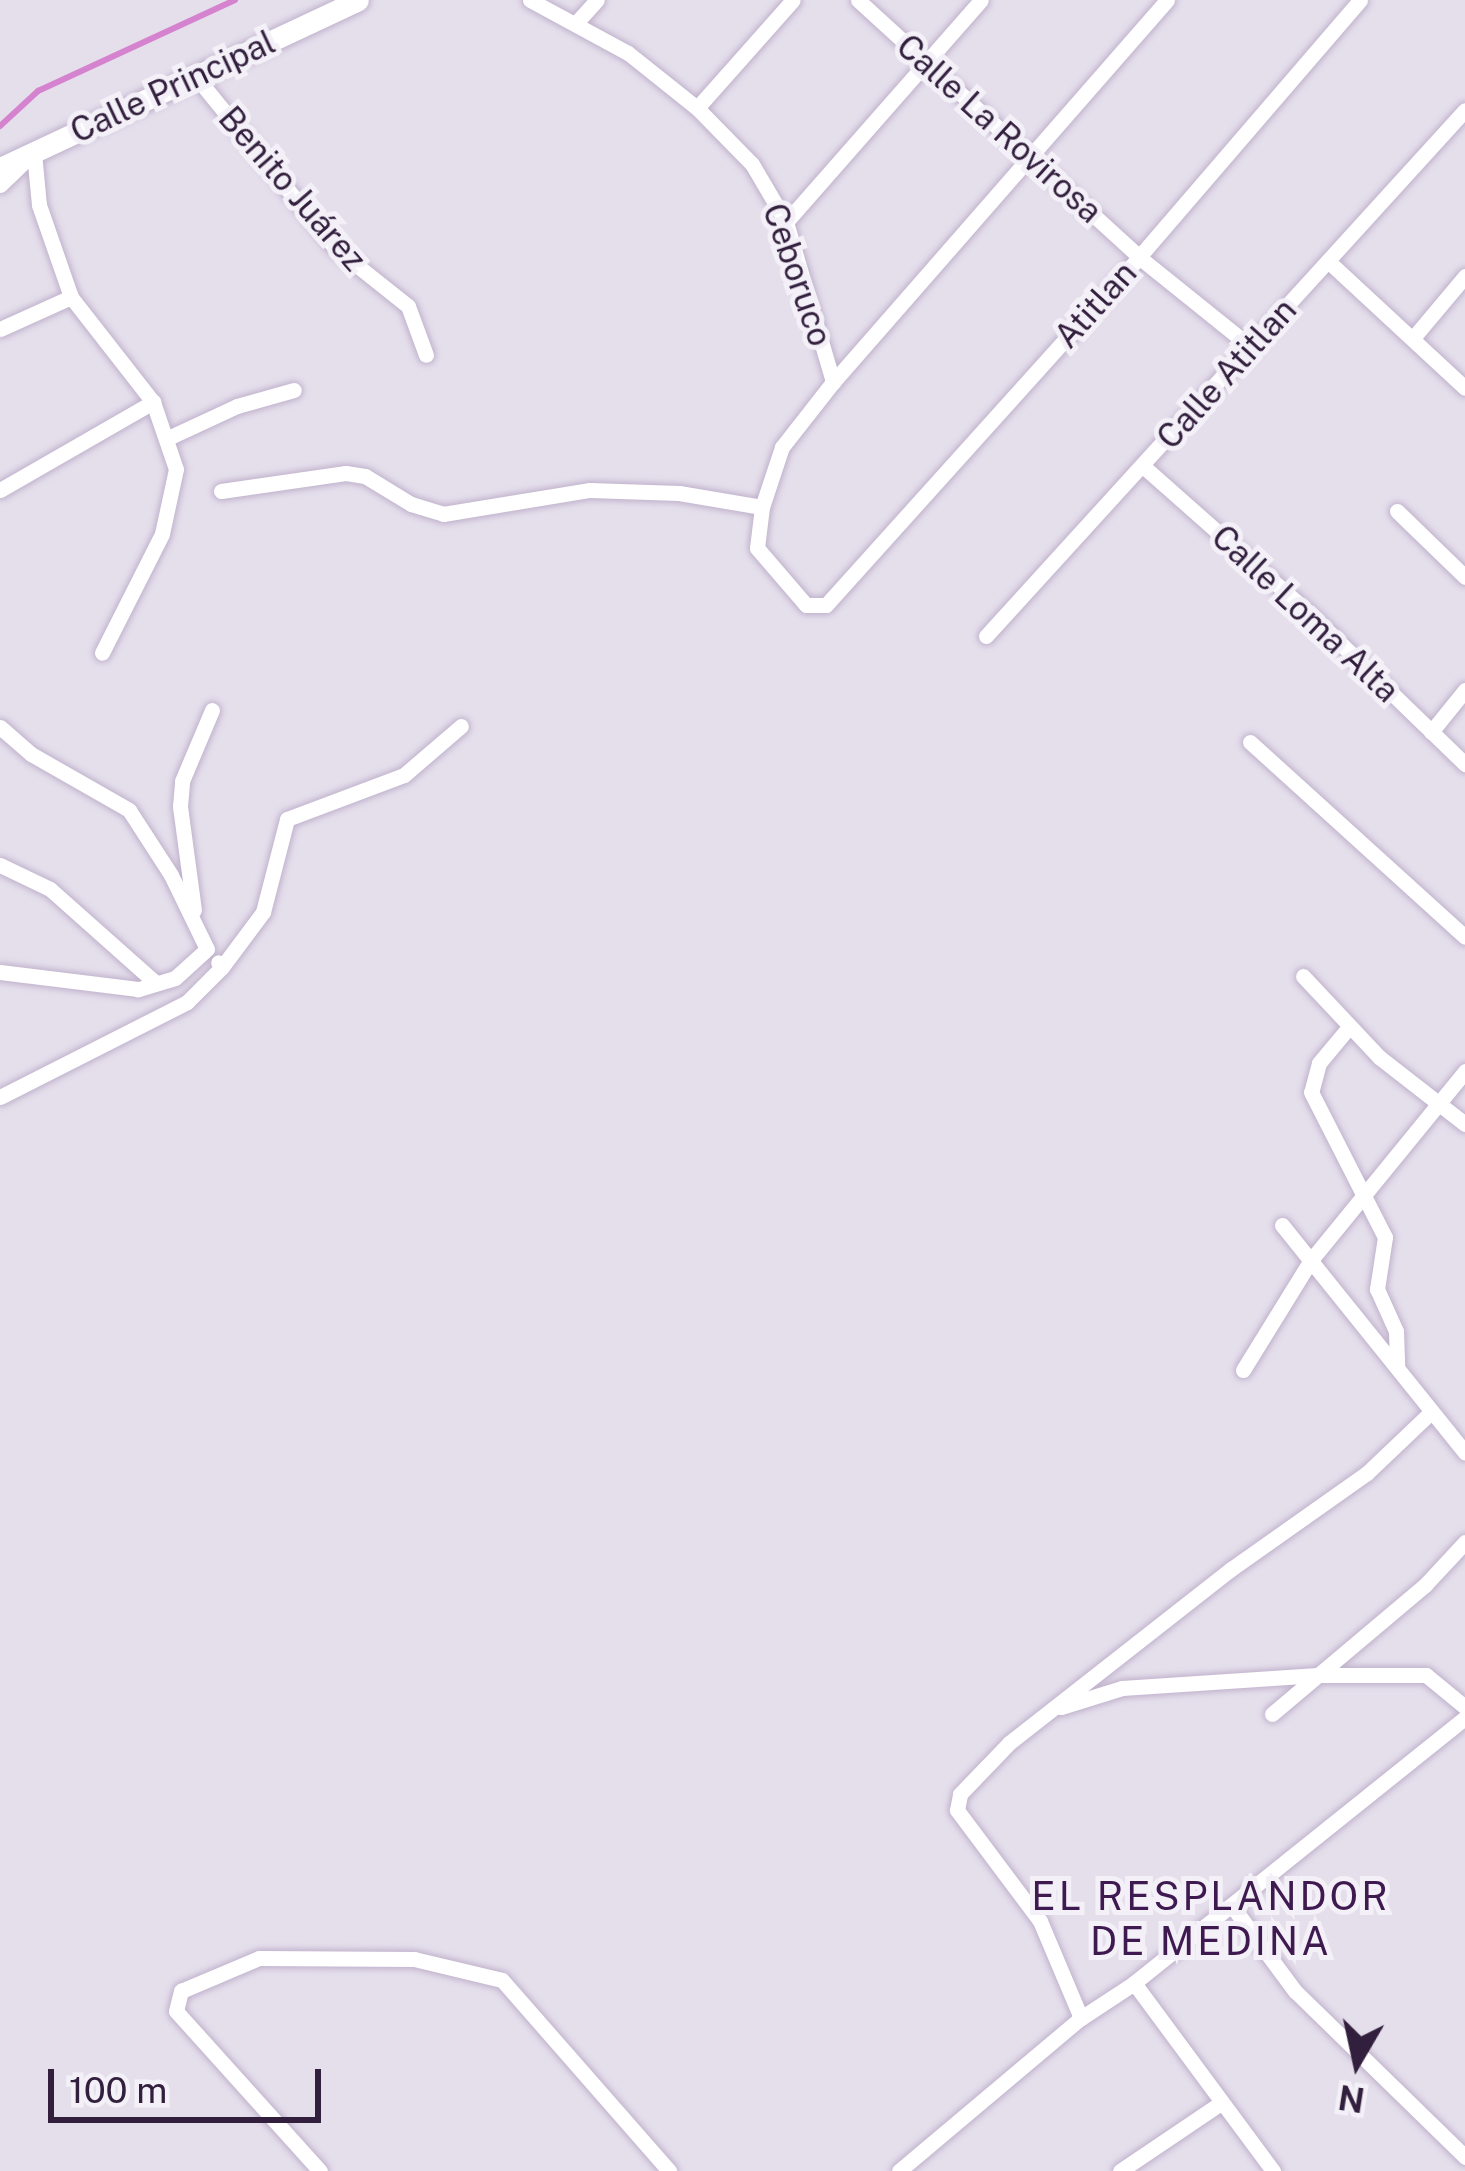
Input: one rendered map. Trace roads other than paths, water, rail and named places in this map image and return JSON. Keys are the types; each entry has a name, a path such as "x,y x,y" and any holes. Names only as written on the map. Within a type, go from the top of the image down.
{"street":[{"path":"576,23 597,0"},
{"path":"697,108 793,0"},
{"name":"Calle La Rovirosa","path":"858,0 1139,257 1252,348"},
{"path":"786,222 981,0"},
{"path":"832,382 1167,0"},
{"name":"Atitlan","path":"826,605 1139,257 1360,0"},
{"name":"Calle Principal","path":"0,185 34,153 356,1"},
{"name":"Ceboruco","path":"531,3 628,53 697,108 752,164 786,222 832,382 782,448 762,507 760,557 806,605 826,605"},
{"name":"Benito Juárez","path":"196,77 335,248 408,306 426,355"},
{"name":"Calle Atitlan","path":"986,636 1465,110"},
{"path":"0,168 34,153 39,205 71,296 153,402 176,470 175,494 162,534 102,653"},
{"path":"1329,262 1465,388"},
{"path":"1413,338 1465,277"},
{"path":"0,329 71,296"},
{"path":"168,438 237,406 294,390"},
{"path":"0,490 153,402"},
{"name":"Calle Loma Alta","path":"1143,466 1465,764"},
{"path":"221,491 346,473 380,482 410,504 443,514 590,490 679,493 762,507"},
{"path":"1397,511 1465,577"},
{"path":"1431,731 1465,690"},
{"path":"195,919 181,794 190,755 212,710"},
{"path":"0,1097 187,1002 222,967 262,912 287,818 404,775 461,726"},
{"path":"0,728 32,754 129,810 195,919 207,950 222,967"},
{"path":"1250,742 1465,937"},
{"path":"0,865 50,889 157,983"},
{"path":"0,971 66,976 115,990 175,978 207,950"},
{"path":"1303,976 1349,1027 1465,1124"},
{"path":"1349,1027 1319,1063 1311,1092 1385,1238 1378,1289 1396,1331 1397,1366"},
{"path":"1243,1370 1311,1260 1465,1071"},
{"path":"1282,1225 1465,1454"},
{"path":"1081,2018 1040,1922 957,1810 960,1794 1053,1710 1231,1569 1367,1473 1431,1412"},
{"path":"1272,1714 1425,1585 1465,1542"},
{"path":"1053,1710 1122,1688 1318,1675 1426,1675 1465,1707"},
{"path":"899,2171 1081,2018 1134,1983 1465,1718"},
{"path":"1232,1906 1295,1991 1465,2157"},
{"path":"320,2171 176,2011 181,1991 259,1958 414,1959 502,1980 669,2171"},
{"path":"1134,1983 1273,2171"},
{"path":"1120,2171 1221,2103"},
{"path":"921,2156 933,2171"}],"waterway":[{"path":"0,126 38,91 235,0"}],"district":[{"name":"EL RESPLANDOR DE MEDINA","path":"1211,1920"}]}
